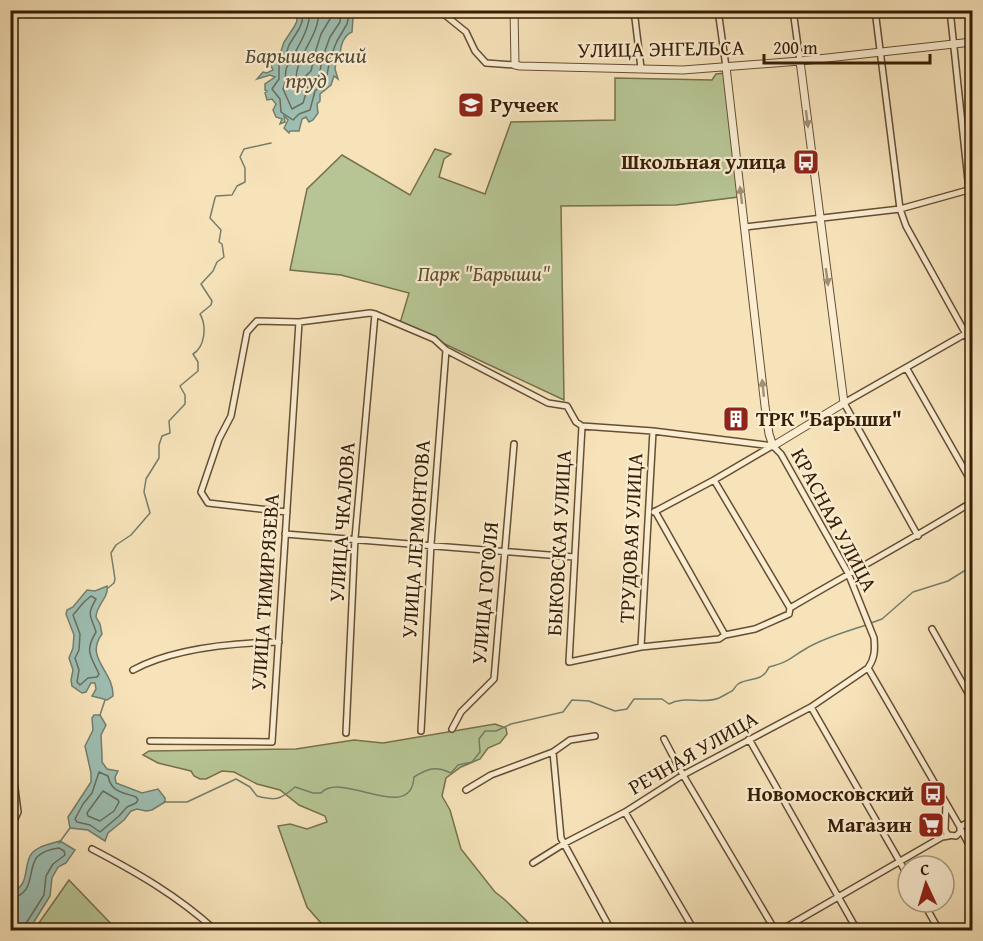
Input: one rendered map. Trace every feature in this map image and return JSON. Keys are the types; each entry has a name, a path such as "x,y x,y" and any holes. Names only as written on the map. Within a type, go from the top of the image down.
{"street":[{"path":"514,10 515,64"},
{"path":"634,10 641,68"},
{"path":"718,10 769,434 773,446"},
{"path":"793,10 844,403 918,536"},
{"path":"875,10 900,209 906,225 972,345"},
{"path":"745,227 900,209 971,191 950,10"},
{"name":"УЛИЦА ЭНГЕЛЬСА","path":"445,15 466,32 475,51 486,63 520,66 683,70 800,61 972,42"},
{"path":"287,512 208,502 201,492 219,439 231,416 247,332 257,321 299,322 375,314 434,339 446,350 548,404 567,406 576,422 582,426 653,431 773,446"},
{"name":"УЛИЦА ЧКАЛОВА","path":"346,733 355,538 375,314"},
{"name":"УЛИЦА ТИМИРЯЗЕВА","path":"150,741 272,742 299,322"},
{"path":"725,635 652,512 714,480 972,330"},
{"name":"УЛИЦА ЛЕРМОНТОВА","path":"421,731 431,544 446,350"},
{"path":"907,369 972,483"},
{"name":"БЫКОВСКАЯ УЛИЦА","path":"582,426 569,662 641,647"},
{"name":"ТРУДОВАЯ УЛИЦА","path":"641,647 652,512 653,431"},
{"name":"УЛИЦА ГОГОЛЯ","path":"453,729 461,712 494,679 514,444"},
{"name":"КРАСНАЯ УЛИЦА","path":"773,446 781,454 848,573 871,631 874,655 868,668"},
{"path":"641,647 719,639 725,635 755,629 789,614 790,608 714,480"},
{"path":"790,608 848,573 918,536 972,502"},
{"path":"285,534 574,557"},
{"path":"932,629 972,700"},
{"path":"134,670 152,660 233,643 279,642"},
{"path":"868,668 959,829"},
{"name":"РЕЧНАЯ УЛИЦА","path":"533,863 565,843 625,812 683,776 811,707 868,668"},
{"path":"811,707 896,856"},
{"path":"466,790 491,774 553,752 570,740 595,736"},
{"path":"664,739 683,776 775,930"},
{"path":"749,739 857,930"},
{"path":"10,750 18,812 10,830"},
{"path":"553,752 561,838 611,930"},
{"path":"942,837 946,827 946,804"},
{"path":"625,812 694,930"},
{"path":"915,854 942,837 950,836 972,820"},
{"path":"946,827 954,822 972,850"},
{"path":"946,827 950,836"},
{"path":"92,849 143,876 190,907 215,930"},
{"path":"781,930 896,865"},
{"path":"930,914 939,930"}],"green space":[{"name":"Парк \"Барыши\"","path":"725,73 738,197 676,205 561,206 564,400 400,323 409,293 341,275 290,270 307,189 342,155 410,195 435,149 451,154 444,159 439,177 485,194 511,122 615,120 615,78 712,80 716,74"},
{"path":"495,724 506,728 507,734 500,743 488,748 480,759 461,767 446,778 442,796 450,810 461,849 495,892 534,928 533,930 327,930 307,907 278,826 290,824 307,829 327,822 325,816 299,805 280,790 257,784 234,772 222,771 206,779 200,779 191,771 158,763 143,755 149,751 296,749 354,740 383,743"},
{"path":"69,880 117,930 34,930"}],"water":[{"name":"Барышевский пруд","path":"296,11 356,11 352,32 344,39 341,56 336,61 335,69 338,79 334,76 331,85 320,94 320,101 317,104 318,113 313,120 309,122 306,117 302,119 299,131 289,133 284,128 288,120 284,116 285,122 280,124 282,119 276,117 273,110 276,104 272,99 267,100 265,93 267,91 265,84 275,77 270,75 257,79 263,72 273,70 271,66 274,59 280,54 284,42 297,21"},
{"path":"107,586 96,617 102,634 96,650 112,687 113,696 107,700 92,696 96,689 95,683 91,683 86,692 82,693 72,686 73,670 69,658 74,635 66,614 67,610 73,607 87,590 95,591"},
{"path":"94,715 100,715 106,725 101,735 102,762 107,769 118,771 115,777 116,783 142,793 158,789 165,798 165,802 152,810 131,811 108,833 105,841 88,830 70,828 68,817 91,782 85,746 93,730"},
{"path":"60,841 75,850 66,863 58,867 52,878 50,896 29,930 11,930 11,893 24,881 30,856 39,848"}],"waterway":[{"path":"108,588 115,579 111,553 116,545 131,535 150,513 144,492 146,479 159,458 162,436 170,433 169,421 185,404 185,395 180,386 198,371 198,362 193,354 197,351 204,336 204,324 200,314 211,305 212,301 201,284 213,271 217,262 224,257 222,244 219,242 221,230 210,218 215,198 232,195 237,186 245,182 245,168 240,157 244,149 271,143"},
{"path":"871,623 882,619 913,592 948,581 972,566"},
{"path":"164,802 187,802 236,779 250,787 257,796 269,799 281,797 295,787 313,793 321,793 331,788 344,788 389,797 401,797 410,791 414,777 423,772 436,769 451,773 458,765 472,762 480,752 479,739 485,731 496,731 511,724 563,712 572,700 589,701 615,711 627,709 634,699 662,699 669,704 681,700 713,700 732,691 742,682 759,678 769,667 786,661 814,644 866,625"},
{"path":"100,715 105,700"},
{"path":"59,843 70,828"}],"place":[{"name":"Ручеек","path":"471,105"},
{"name":"Школьная улица","path":"806,162"},
{"name":"ТРК \"Барыши\"","path":"736,419"},
{"name":"Новомосковский","path":"933,794"},
{"name":"Магазин","path":"931,825"}]}
